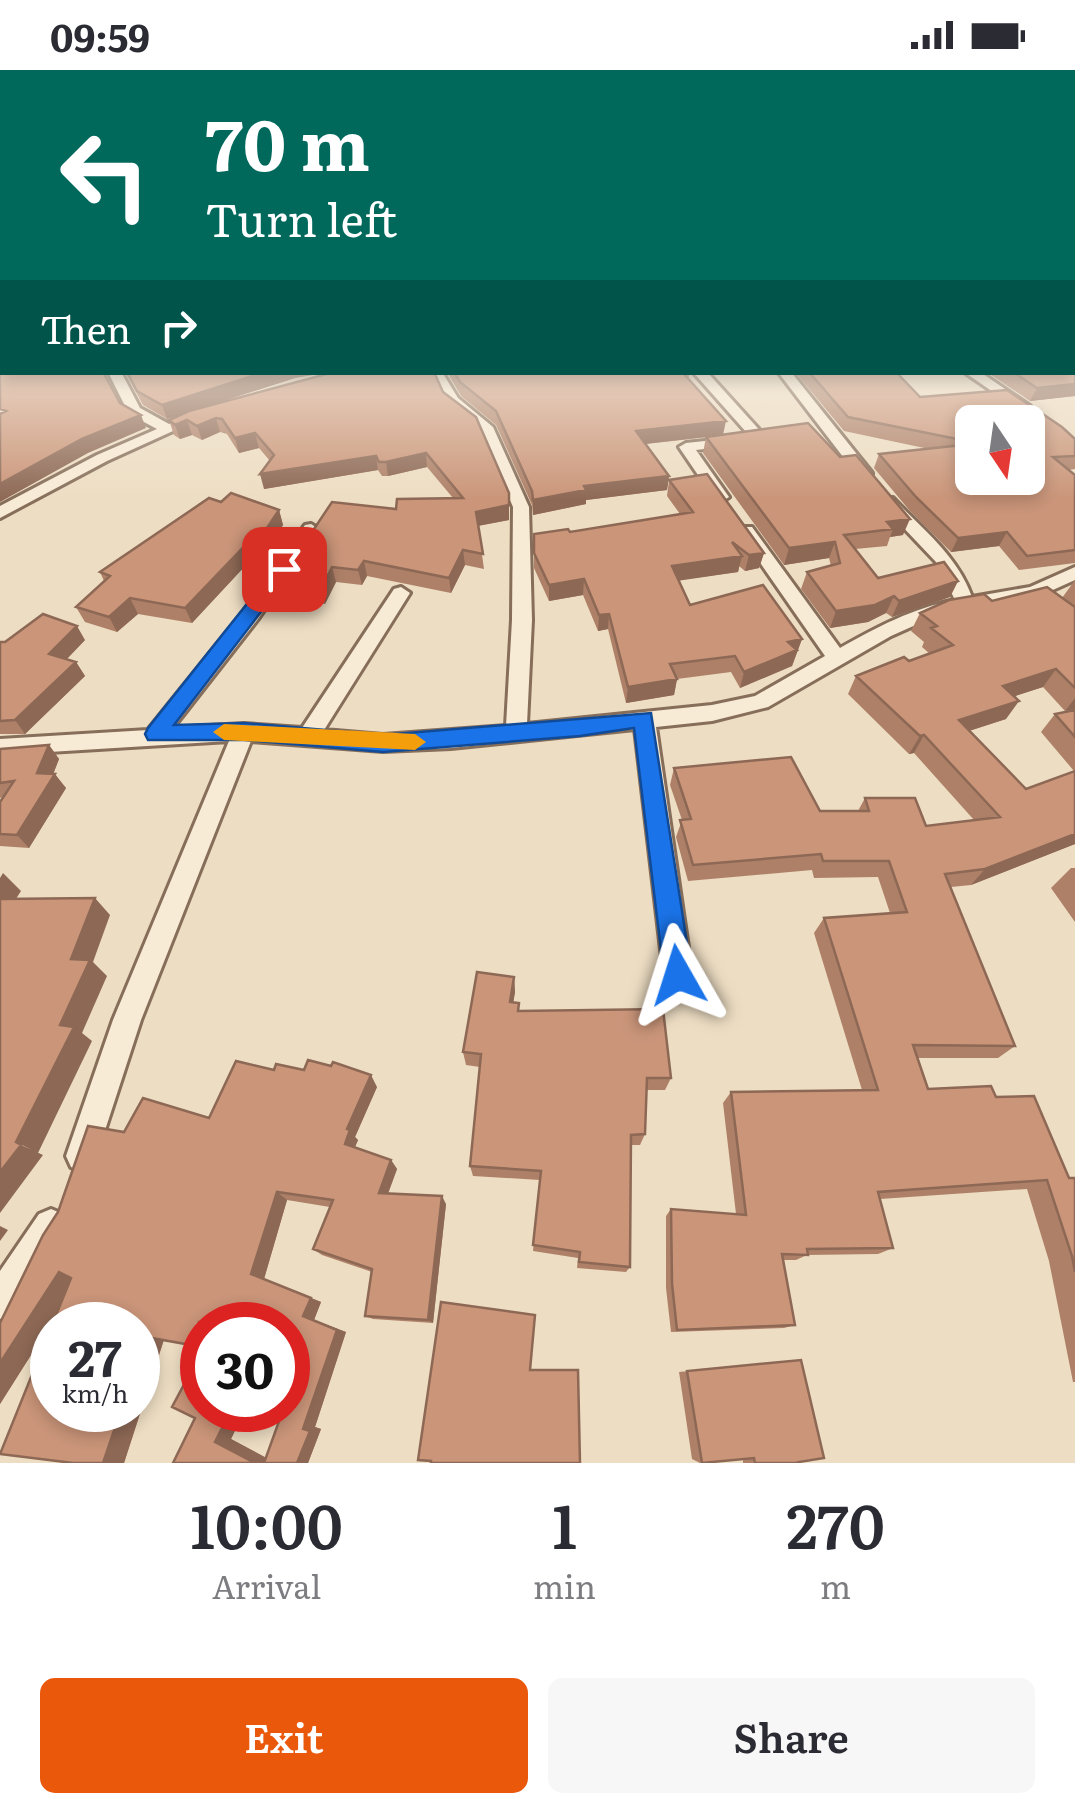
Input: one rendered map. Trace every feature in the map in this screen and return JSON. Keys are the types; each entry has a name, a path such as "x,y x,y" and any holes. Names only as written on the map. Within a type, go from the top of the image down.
{"street":[{"path":"116,375 134,411 166,428"},
{"path":"436,375 454,401 486,427 521,507 522,620 516,733"},
{"path":"702,375 760,439 686,447 836,658"},
{"path":"786,375 906,523 944,556 966,602"},
{"path":"975,375 1020,405"},
{"path":"0,513 166,428 217,409"},
{"path":"0,495 20,502"},
{"path":"156,734 251,615 310,529"},
{"path":"0,747 156,734 244,732 383,743 712,713 761,702 884,630 934,610 966,602 1041,597 1075,573"},
{"path":"307,739 401,594"},
{"path":"644,718 678,975"},
{"path":"0,1302 67,1196 126,1020 244,732"}],"building":[{"path":"0,375 105,375 120,403 141,415 82,439 0,484 0,414 6,411 0,409"},
{"path":"129,375 256,375 162,405 137,391"},
{"path":"323,375 435,375 443,392 476,417 509,493 509,505 476,512 483,554 463,550 449,578 364,561 358,570 332,567 321,589 285,586 314,535 310,535 332,502 396,509 397,499 463,498 426,453 386,462 379,462 376,456 260,474 274,455 255,433 235,438 222,419 216,418 197,426 187,420 175,425 169,420 189,411"},
{"path":"456,375 685,375 726,421 636,431 669,476 584,486 586,490 533,500 496,411"},
{"path":"812,375 899,375 920,397 1007,390 1029,405 955,405 955,439 848,417"},
{"path":"1018,375 1075,375 1075,384 1037,388"},
{"path":"1045,416 1075,439 1075,456 1053,457 1075,475 1075,550 1027,556 1007,532 958,538 879,454 955,446 955,495 1045,495"},
{"path":"808,423 840,457 856,455 910,519 887,522 893,529 844,535 878,578 944,562 958,581 899,601 894,596 875,605 836,611 807,572 840,563 835,542 789,548 706,437"},
{"path":"707,474 764,553 749,555 732,542 742,556 672,566 690,605 763,585 802,639 788,642 797,650 744,672 735,656 670,664 677,679 628,687 609,614 599,615 584,579 549,585 534,553 534,534 693,512 669,480"},
{"path":"231,493 279,510 263,534 256,534 185,608 130,598 109,617 76,607 110,576 100,572 209,498 221,502"},
{"path":"1047,587 1075,607 1075,688 1056,669 1003,686 1019,701 959,720 1026,789 1075,771 1075,834 985,869 945,874 1015,1046 913,1045 928,1089 991,1086 996,1097 1034,1096 1069,1178 1075,1178 1075,1272 1047,1180 878,1192 893,1248 807,1249 808,1255 782,1254 795,1325 677,1330 671,1209 746,1215 731,1092 878,1090 824,918 907,912 889,861 823,861 821,854 693,865 680,820 691,819 674,768 791,757 820,811 869,811 865,798 915,798 926,826 1000,817 924,735 920,736 856,676 904,657 909,661 953,645 931,628 937,626 920,613 949,600 984,594 992,601"},
{"path":"43,614 77,626 49,654 76,662 15,720 0,721 0,642"},
{"path":"1075,710 1075,737 1055,714"},
{"path":"49,745 37,773 55,774 17,835 0,834 0,802 14,781 0,783 0,749"},
{"path":"95,898 71,959 90,960 60,1025 74,1027 16,1142 21,1145 0,1172 0,899"},
{"path":"477,972 514,977 510,1002 519,1003 518,1011 663,1009 671,1078 647,1078 645,1134 631,1135 630,1267 579,1262 580,1252 533,1245 541,1171 470,1166 481,1054 463,1052"},
{"path":"308,1060 331,1066 333,1062 371,1075 347,1129 350,1130 345,1144 391,1160 379,1193 442,1196 428,1320 365,1316 372,1269 313,1249 333,1200 277,1192 251,1274 311,1298 309,1302 180,1302 180,1343 160,1339 160,1302 61,1302 71,1278 59,1272 40,1302 30,1302 30,1317 0,1363 0,1323 58,1212 88,1126 124,1132 143,1098 209,1118 236,1061 274,1070 276,1064 304,1070"},
{"path":"441,1302 535,1315 530,1370 578,1370 580,1463 418,1460"},
{"path":"310,1319 337,1330 310,1409"},
{"path":"801,1360 824,1458 800,1463 755,1463 754,1458 702,1463 687,1371"},
{"path":"30,1380 30,1432 114,1432 103,1463 0,1454"},
{"path":"180,1392 180,1411 172,1407"},
{"path":"188,1432 220,1432 215,1442 255,1463 173,1463"},
{"path":"275,1432 310,1432 297,1463 264,1463"}],"slow traffic":[{"path":"224,732 415,742"}],"route":[{"path":"284,569 156,734 244,732 383,743 580,728 644,718 678,975"}]}
